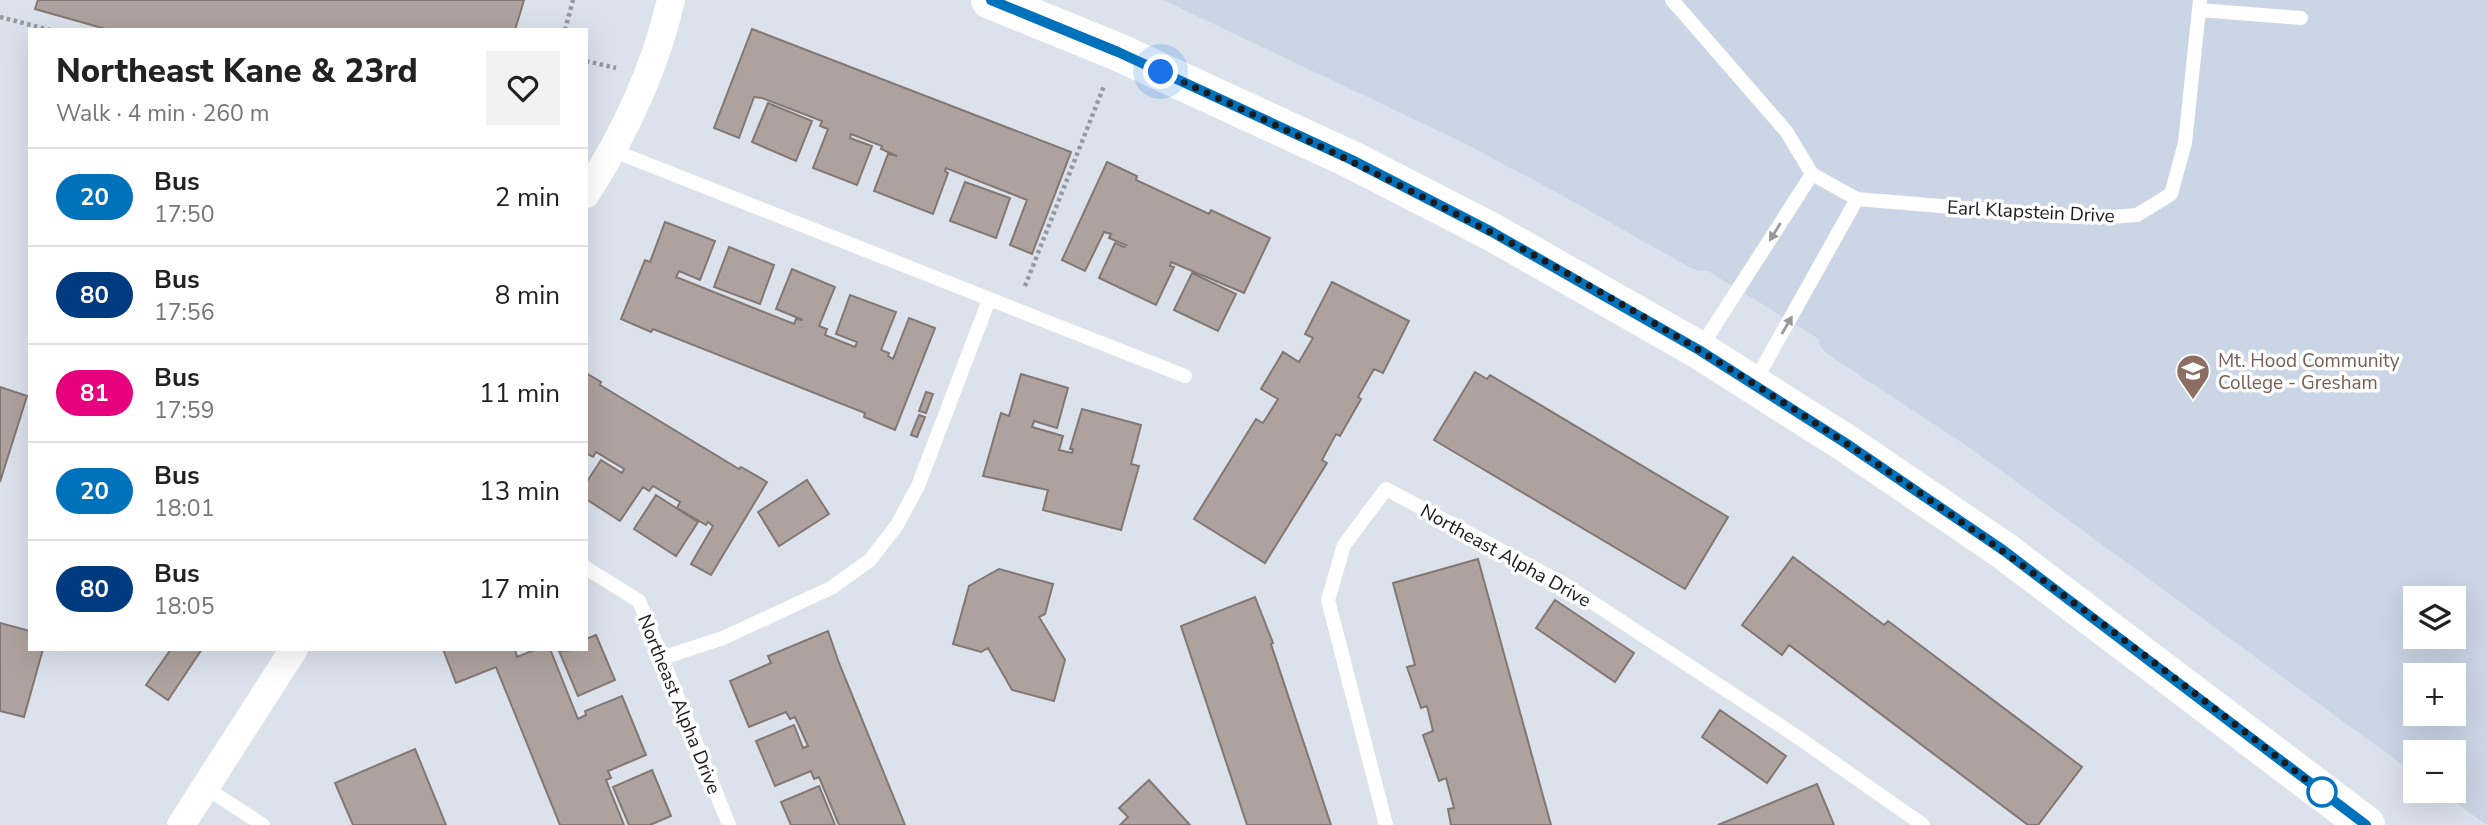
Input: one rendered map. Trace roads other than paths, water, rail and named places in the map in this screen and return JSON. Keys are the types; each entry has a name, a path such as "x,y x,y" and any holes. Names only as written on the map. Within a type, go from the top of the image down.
{"main road":[{"path":"990,0 1118,52 1277,124 1415,192 1492,232 1699,350 2003,550 2366,825"}],"street":[{"path":"588,191 614,152 648,77 663,35 671,0"},
{"path":"181,825 293,651"}],"lane":[{"name":"Earl Klapstein Drive","path":"1672,0 1786,131 1812,174 1857,199 2059,216 2112,217 2137,215 2171,194 2185,143 2199,5"},
{"path":"2199,5 2301,18"},
{"path":"614,152 1185,376"},
{"path":"1699,350 1812,174"},
{"path":"1753,384 1857,199"},
{"path":"662,658 723,638 831,588 870,560 897,525 918,486 989,300"},
{"name":"Northeast Alpha Drive","path":"1385,825 1328,600 1344,545 1386,489 1566,585 1796,736 1923,825"},
{"name":"Northeast Alpha Drive","path":"588,569 639,601 729,825"},
{"path":"206,788 263,825"}],"place":[{"name":"Mt. Hood Community College - Gresham","path":"2193,401"}]}
